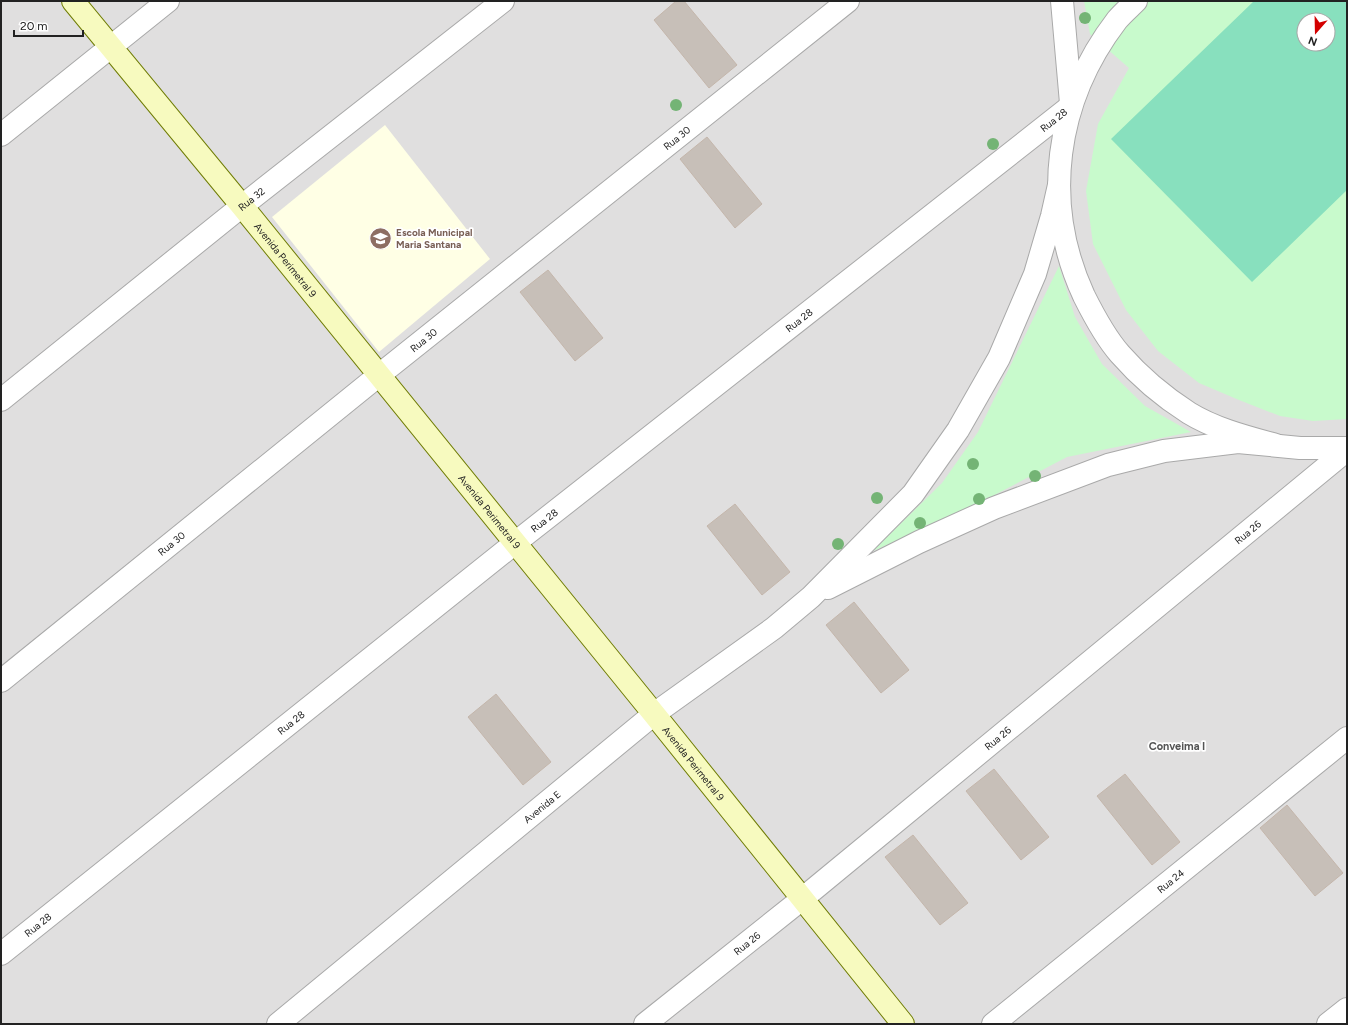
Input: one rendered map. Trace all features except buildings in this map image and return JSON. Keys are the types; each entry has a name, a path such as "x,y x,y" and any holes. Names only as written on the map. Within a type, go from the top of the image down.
{"main road":[{"name":"Avenida Perimetral 9","path":"73,1 110,48 242,206 903,1024"}],"street":[{"path":"1,135 168,1"},
{"name":"Rua 32","path":"1,400 242,206 503,1"},
{"name":"Rua 30","path":"1,681 378,376 848,1"},
{"path":"1062,1 1071,106"},
{"path":"811,597 913,494 958,430 998,358 1035,274 1052,216 1058,185 1063,138 1071,106 1090,60 1118,20 1136,1"},
{"name":"Rua 28","path":"1,954 515,543 1071,106"},
{"path":"1058,185 1062,231 1074,275 1094,316 1120,354 1153,387 1190,414 1232,433 1276,445"},
{"path":"811,597 919,542 994,508 1108,465 1164,451 1238,442 1312,449 1347,449"},
{"name":"Rua 26","path":"645,1024 802,899 1347,449"},
{"name":"Avenida E","path":"278,1024 654,714 774,628 811,597"},
{"name":"Rua 24","path":"993,1024 1347,738"},
{"path":"1328,1024 1347,1009"}],"shaded area":[{"path":"1,1 1347,1 1347,1024 1,1024"},
{"name":"Escola Municipal Maria Santana","path":"385,125 490,259 379,352 272,217"}],"green space":[{"path":"1084,1 1347,1 1347,419 1313,421 1280,416 1199,383 1158,351 1126,310 1093,244 1086,191 1098,124 1129,68 1090,34"},
{"path":"1254,1 1347,1 1347,190 1252,282 1111,139"},
{"path":"1059,266 1075,317 1102,364 1145,406 1191,432 1067,457 960,513 873,551 942,483 978,432"}],"place":[{"name":"Escola Municipal Maria Santana","path":"381,238"}],"district":[{"name":"Conveima I","path":"1177,746"}]}
